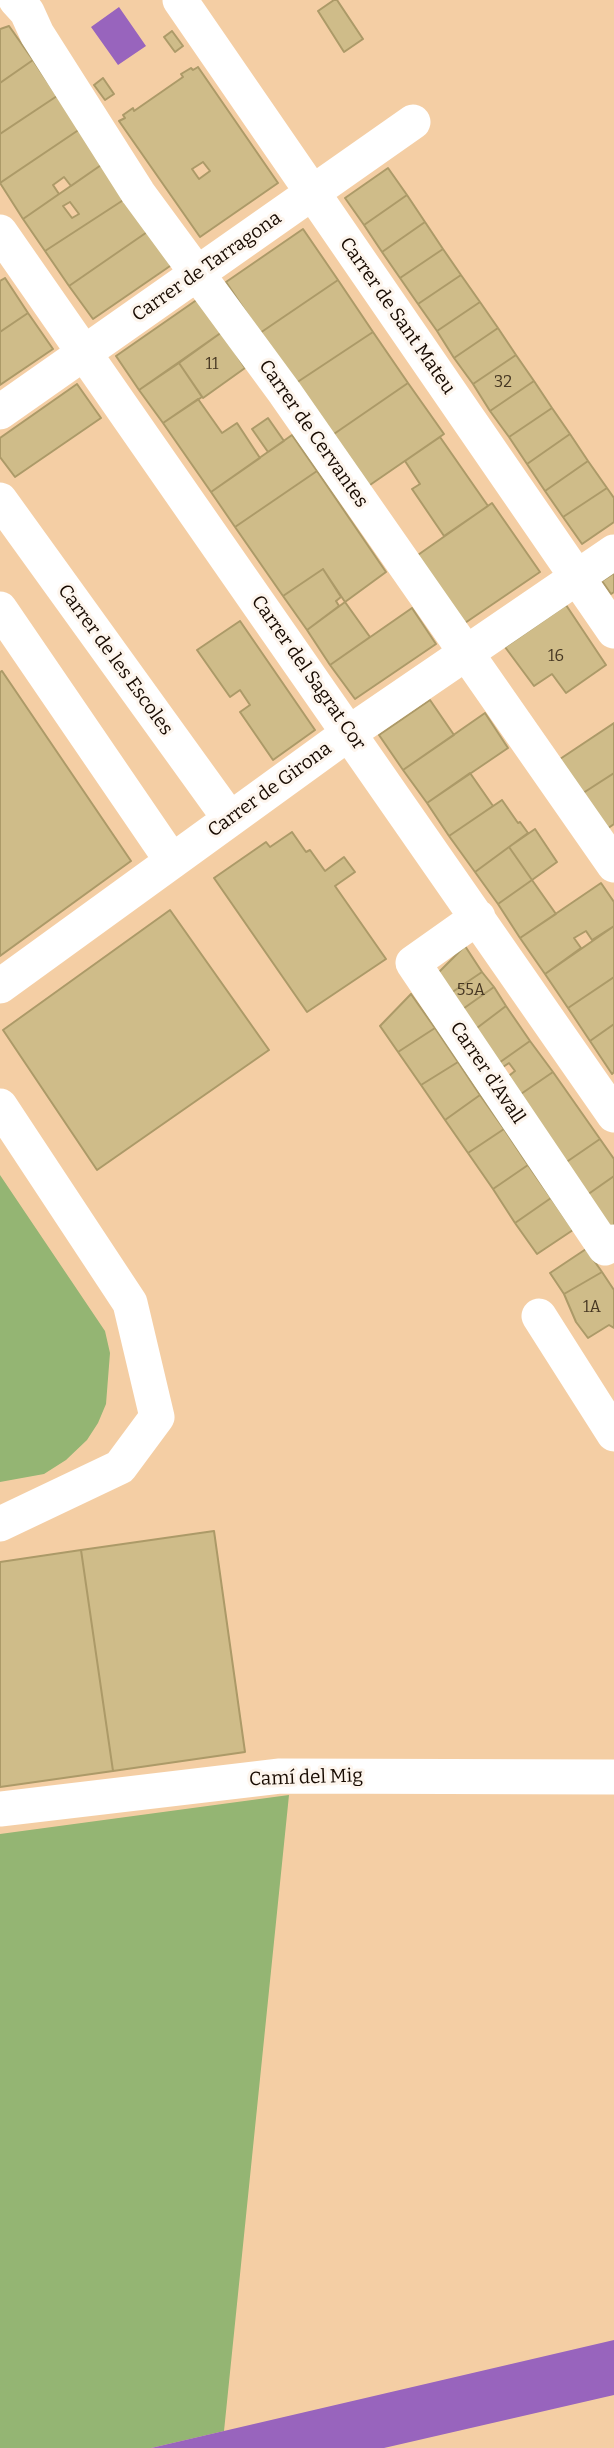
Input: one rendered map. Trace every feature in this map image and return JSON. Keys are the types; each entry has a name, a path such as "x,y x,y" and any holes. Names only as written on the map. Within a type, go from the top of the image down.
{"street":[{"name":"Carrer de Cervantes","path":"16,0 27,12 37,34 138,193 285,393 614,865"},
{"name":"Carrer de Sant Mateu","path":"180,0 614,631"},
{"name":"Carrer de Tarragona","path":"0,412 413,122"},
{"name":"Carrer del Sagrat Cor","path":"0,232 614,1115"},
{"name":"Carrer de les Escoles","path":"0,500 230,819"},
{"name":"Carrer de Girona","path":"0,986 349,733 614,552"},
{"path":"0,610 172,861"},
{"name":"Carrer d'Avall","path":"478,918 413,963 611,1249"},
{"path":"0,1106 130,1303 157,1417 120,1467 0,1524"},
{"path":"539,1316 614,1434"},
{"name":"Camí del Mig","path":"0,1809 280,1776 614,1777"}],"green space":[{"path":"0,1175 105,1331 110,1353 106,1404 87,1440 66,1460 44,1474 0,1482"},
{"path":"289,1795 224,2431 151,2448 0,2448 0,1834"}],"shaded area":[{"path":"119,7 146,46 118,65 91,27"},
{"path":"614,2340 614,2395 384,2448 151,2448"}],"building":[{"path":"337,0 363,39 344,52 318,11"},
{"path":"9,26 33,60 0,83 0,29"},
{"path":"172,31 183,46 175,52 164,37"},
{"path":"33,60 57,96 0,134 0,83"},
{"path":"198,67 278,183 200,237 119,121 133,108 134,111 183,77 181,74 191,68 193,70","holes":["203,162 210,171 199,179 192,169"]},
{"path":"103,78 114,94 105,100 94,85"},
{"path":"57,96 80,129 0,183 0,134"},
{"path":"80,129 104,163 71,186 64,177 53,185 59,194 23,219 0,183"},
{"path":"104,163 128,197 45,251 23,219","holes":["70,202 79,214 72,218 63,206"]},
{"path":"388,168 407,195 364,225 345,198"},
{"path":"407,195 425,222 382,252 364,225"},
{"path":"128,197 150,230 69,286 45,251"},
{"path":"425,222 443,249 400,278 382,252"},
{"path":"303,229 338,280 260,333 226,282"},
{"path":"150,230 173,264 93,319 69,286"},
{"path":"443,249 461,275 418,304 400,278"},
{"path":"461,275 480,302 437,331 418,304"},
{"path":"5,278 28,313 0,332 0,281"},
{"path":"338,280 373,332 296,383 260,333"},
{"path":"198,299 222,332 139,390 116,356"},
{"path":"480,302 498,328 454,358 437,331"},
{"path":"28,313 53,349 0,385 0,332"},
{"path":"498,328 516,355 473,384 454,358"},
{"path":"222,332 245,368 203,398 179,363"},
{"path":"373,332 408,383 331,436 296,383"},
{"path":"516,355 534,381 490,411 473,384"},
{"path":"179,363 202,397 163,423 139,390"},
{"path":"534,381 552,408 509,437 490,411"},
{"path":"408,383 444,434 367,487 331,436"},
{"path":"77,384 101,418 15,477 0,457 0,438"},
{"path":"198,399 222,433 237,423 260,458 211,492 163,423"},
{"path":"552,408 570,434 527,464 509,437"},
{"path":"268,418 284,441 268,452 252,429"},
{"path":"570,434 588,461 545,491 527,464"},
{"path":"292,435 317,471 235,527 211,492"},
{"path":"440,437 488,506 444,536 412,489 420,484 405,461"},
{"path":"588,461 607,488 563,517 545,491"},
{"path":"317,471 386,572 345,602 323,569 283,596 235,527"},
{"path":"607,488 614,498 614,522 582,544 563,517"},
{"path":"492,503 540,572 462,625 415,557"},
{"path":"323,569 341,597 336,601 339,606 307,630 283,596"},
{"path":"614,573 614,592 611,594 602,581"},
{"path":"345,602 370,637 330,665 307,630"},
{"path":"566,605 606,665 566,693 552,674 534,686 505,647"},
{"path":"412,608 436,644 355,699 330,665"},
{"path":"240,621 315,730 273,760 240,712 250,705 240,690 230,697 197,650"},
{"path":"2,671 131,861 0,956 0,672"},
{"path":"430,700 454,735 403,770 379,735"},
{"path":"485,713 508,748 427,803 403,770"},
{"path":"614,723 614,773 580,795 557,761"},
{"path":"470,773 493,806 449,836 427,803"},
{"path":"614,773 614,824 604,831 580,795"},
{"path":"502,800 528,833 475,872 449,836"},
{"path":"535,829 557,862 532,880 509,847"},
{"path":"292,832 306,852 310,850 325,871 344,857 355,872 335,886 386,959 307,1012 214,878 266,842 270,847"},
{"path":"509,847 532,880 498,904 475,872"},
{"path":"532,880 556,914 520,938 498,904"},
{"path":"601,883 614,902 614,926 592,940 586,931 574,938 581,948 545,974 520,938"},
{"path":"170,910 269,1050 97,1170 3,1030"},
{"path":"614,926 614,977 568,1008 545,974"},
{"path":"465,946 482,972 448,995 435,976"},
{"path":"482,972 494,987 460,1011 448,995"},
{"path":"614,977 614,1024 590,1041 568,1008"},
{"path":"494,987 506,1006 473,1031 460,1011"},
{"path":"411,994 435,1028 398,1052 380,1026"},
{"path":"506,1006 530,1041 496,1065 473,1031"},
{"path":"614,1024 614,1072 612,1074 590,1041"},
{"path":"435,1028 458,1062 421,1085 398,1052"},
{"path":"530,1041 553,1072 518,1096 506,1078 515,1071 509,1063 500,1069 496,1065"},
{"path":"458,1062 480,1095 445,1120 421,1085"},
{"path":"553,1072 600,1139 565,1163 518,1096"},
{"path":"480,1095 504,1129 468,1153 445,1120"},
{"path":"504,1129 528,1165 493,1189 468,1153"},
{"path":"600,1139 614,1159 614,1176 587,1195 565,1163"},
{"path":"528,1165 551,1198 515,1223 493,1189"},
{"path":"614,1176 614,1232 587,1195"},
{"path":"551,1198 573,1230 537,1254 515,1223"},
{"path":"586,1249 602,1272 564,1294 550,1273"},
{"path":"602,1272 614,1290 614,1328 609,1325 588,1338 576,1322 564,1294"},
{"path":"214,1531 245,1752 113,1771 81,1550"},
{"path":"81,1550 113,1771 0,1787 0,1562"}]}
